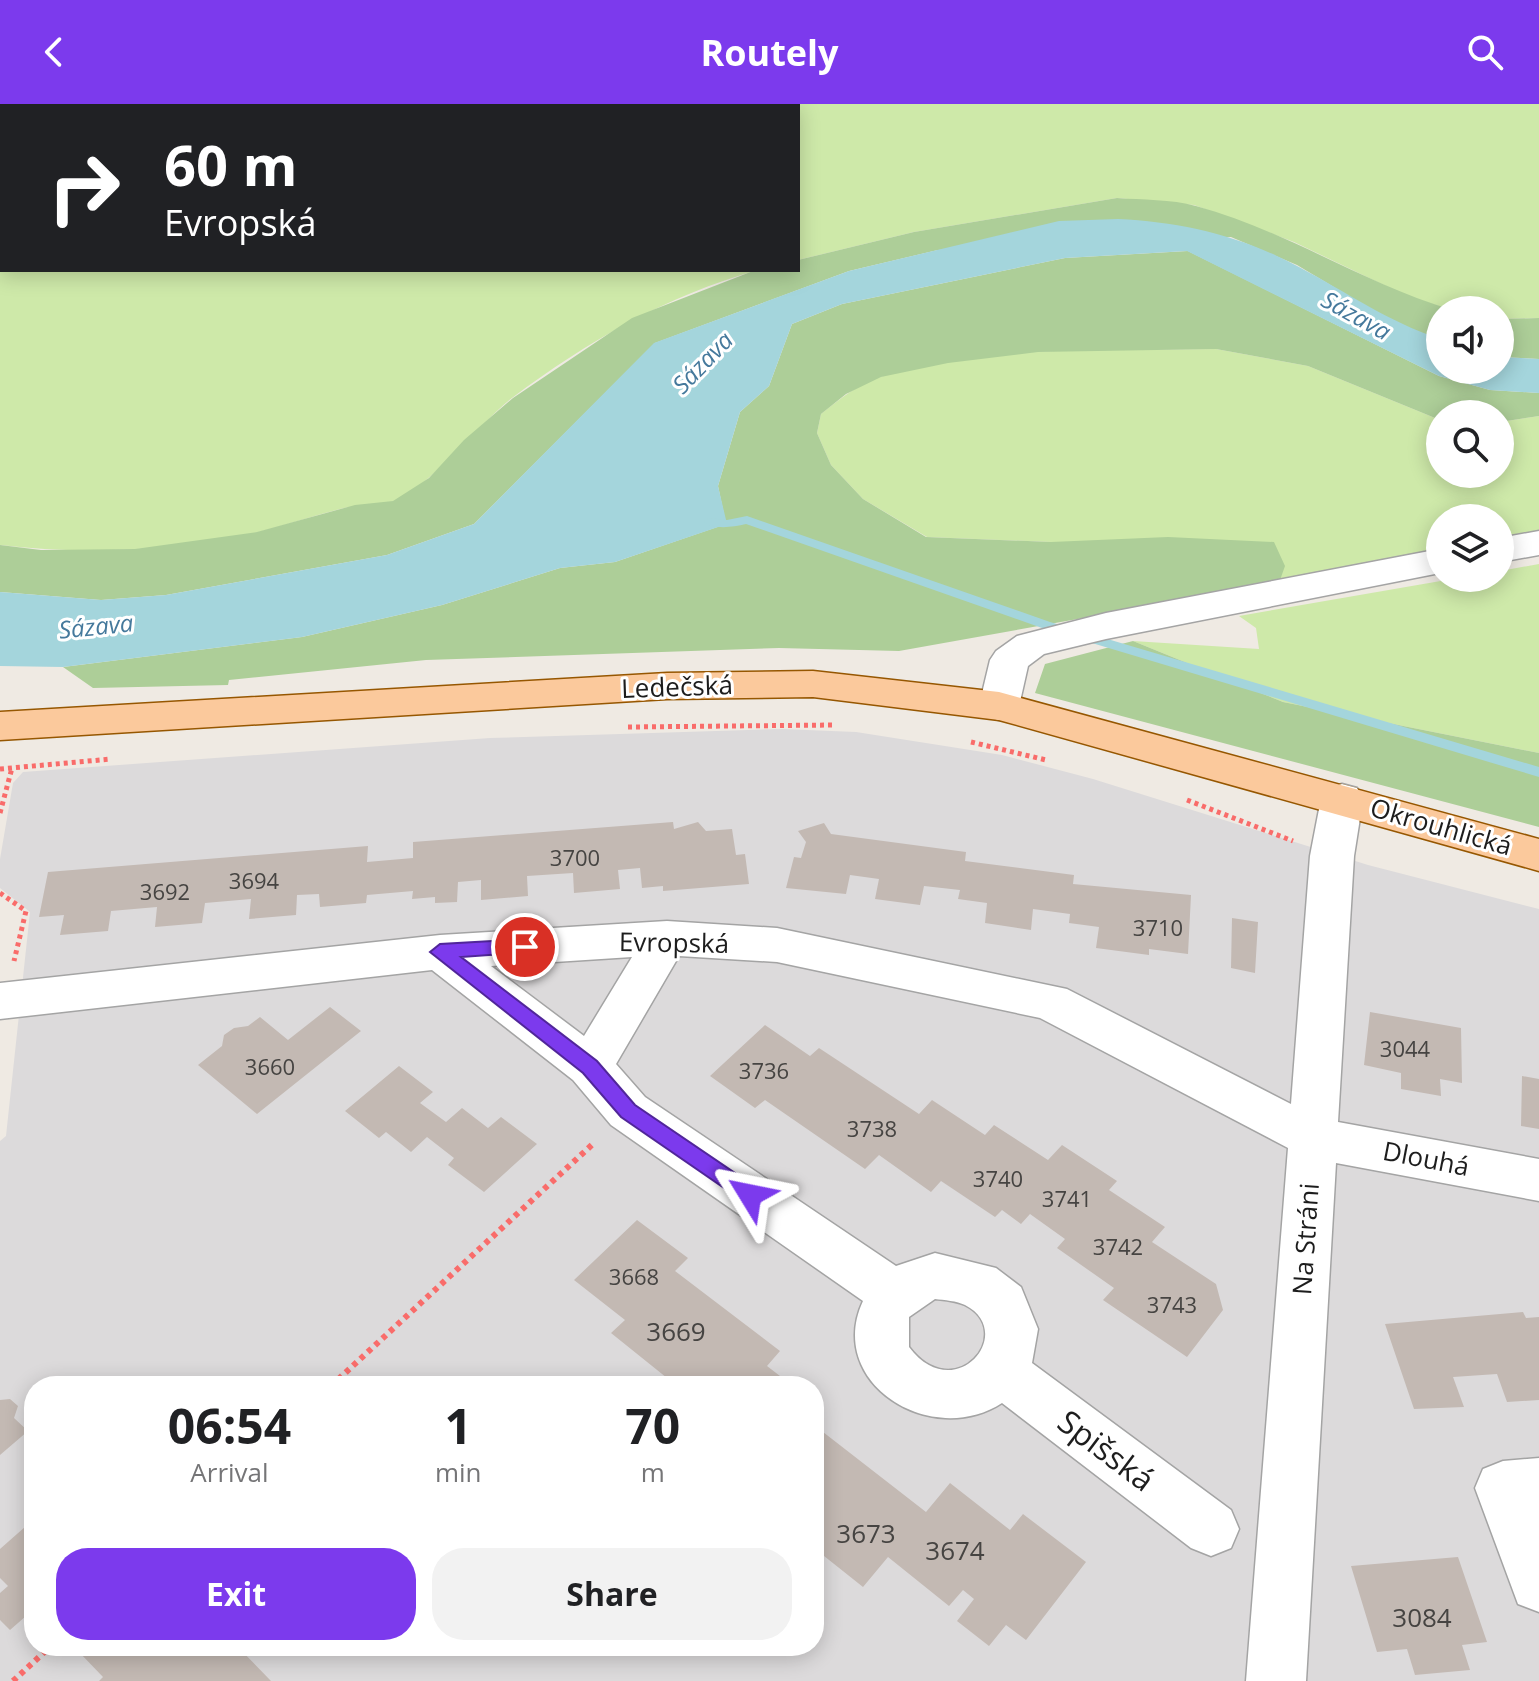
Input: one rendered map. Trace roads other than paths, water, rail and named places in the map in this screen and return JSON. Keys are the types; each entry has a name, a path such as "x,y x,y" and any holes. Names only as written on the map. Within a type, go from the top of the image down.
{"main road":[{"name":"Ledečská","path":"0,726 667,686 813,684 999,706 1342,799"},
{"name":"Okrouhlická","path":"1342,799 1539,855"}],"street":[{"path":"1514,547 1539,543"},
{"path":"999,706 1010,660 1031,645 1106,626 1426,564"},
{"name":"Na Stráni","path":"1276,1681 1332,856 1342,799"},
{"path":"590,1067 667,938"},
{"name":"Evropská","path":"2,1001 440,952 667,938 777,945 1051,1002 1313,1138"},
{"path":"440,952 590,1067 628,1111 896,1295"},
{"name":"Dlouhá","path":"1313,1138 1539,1180"},
{"path":"935,1276 966,1280 993,1295 1010,1319 1013,1332 1009,1360 1002,1372 980,1389 953,1395 924,1391 900,1376 891,1366 880,1341 882,1316 896,1295 907,1286 935,1276"},
{"name":"Spišská","path":"1002,1372 1211,1529"},
{"path":"1539,1484 1503,1488 1539,1584"}],"water":[{"name":"Sázava","path":"1118,219 1165,223 1211,232 1256,247 1426,334 1426,370 1187,251 1065,258 842,304 792,324 769,386 740,412 718,486 727,524 615,562 560,568 442,605 302,637 63,667 0,666 0,592 101,600 166,595 387,555 474,524 654,343 849,271 1059,221"},
{"path":"1514,358 1539,359 1539,393 1490,390 1468,384 1514,384"}],"waterway":[{"path":"709,522 727,524 747,520 1046,625 1539,772"}]}
